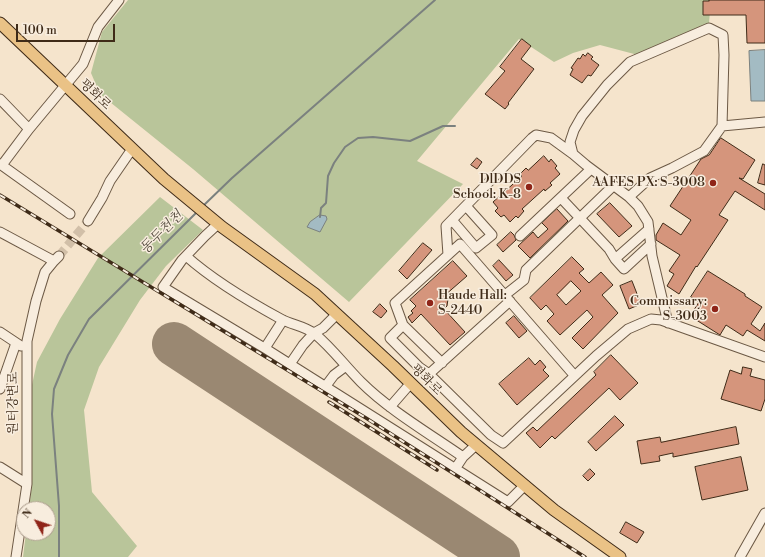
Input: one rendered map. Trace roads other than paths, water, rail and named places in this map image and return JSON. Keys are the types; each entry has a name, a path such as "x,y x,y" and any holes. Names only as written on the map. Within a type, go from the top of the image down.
{"main road":[{"name":"평화로","path":"0,23 171,186 216,223 314,294 476,445 570,523 620,557"}],"street":[{"path":"70,214 1,165 83,64 98,27 119,0"},
{"path":"573,154 570,142 574,130 582,116 607,85 630,62 709,28 723,35 724,55 722,126 704,151 650,178 629,197"},
{"path":"0,99 29,129"},
{"path":"722,126 765,122"},
{"path":"448,255 446,226 532,138 536,135 551,138 629,197 638,206 648,222 651,244 668,323"},
{"path":"88,221 110,181 132,149"},
{"path":"520,236 592,169"},
{"path":"429,374 442,363 524,280 526,270 614,186"},
{"path":"561,198 609,249 624,269 651,244"},
{"path":"452,220 476,248 492,235 466,206"},
{"path":"216,223 186,256 163,287 290,364 508,502 525,485"},
{"path":"615,259 649,229"},
{"name":"원터강변로","path":"0,232 57,258 45,272 36,301 27,340 27,484 16,557"},
{"path":"442,363 402,325 395,303 460,244 574,376"},
{"path":"186,256 203,271 283,320 314,333 361,382 390,407 463,456"},
{"path":"290,364 303,345 314,333 323,328 337,314"},
{"path":"402,325 390,338 491,435 503,442 596,356 628,330 651,319 661,320 765,357"},
{"path":"264,348 283,320"},
{"path":"0,332 27,350"},
{"path":"0,389 16,343"},
{"path":"325,387 334,375 346,366"},
{"path":"390,407 410,384"},
{"path":"455,469 463,456 476,445"},
{"path":"0,467 27,484"},
{"path":"740,557 765,513"}],"water":[{"path":"765,50 765,101 751,101 749,51"},
{"path":"320,215 326,216 327,219 320,232 307,227 310,222"}],"waterway":[{"name":"동두천천","path":"203,206 232,178 435,0"},
{"path":"320,217 321,208 326,203 328,176 334,163 345,147 358,138 373,137 410,141 443,126 455,126"},
{"name":"동두천천","path":"59,557 59,506 52,414 54,389 68,355 89,319 198,211"}],"tunnel":[{"path":"59,256 88,221"}],"railway":[{"path":"0,195 366,418 585,557"},
{"path":"329,402 437,470"}],"place":[{"name":"AAFES PX: S-3008","path":"713,183"},
{"name":"DlDDS School: K-8","path":"529,187"},
{"name":"Haude Hall: S-2440","path":"430,303"},
{"name":"Commissary: S-3003","path":"715,309"}]}
